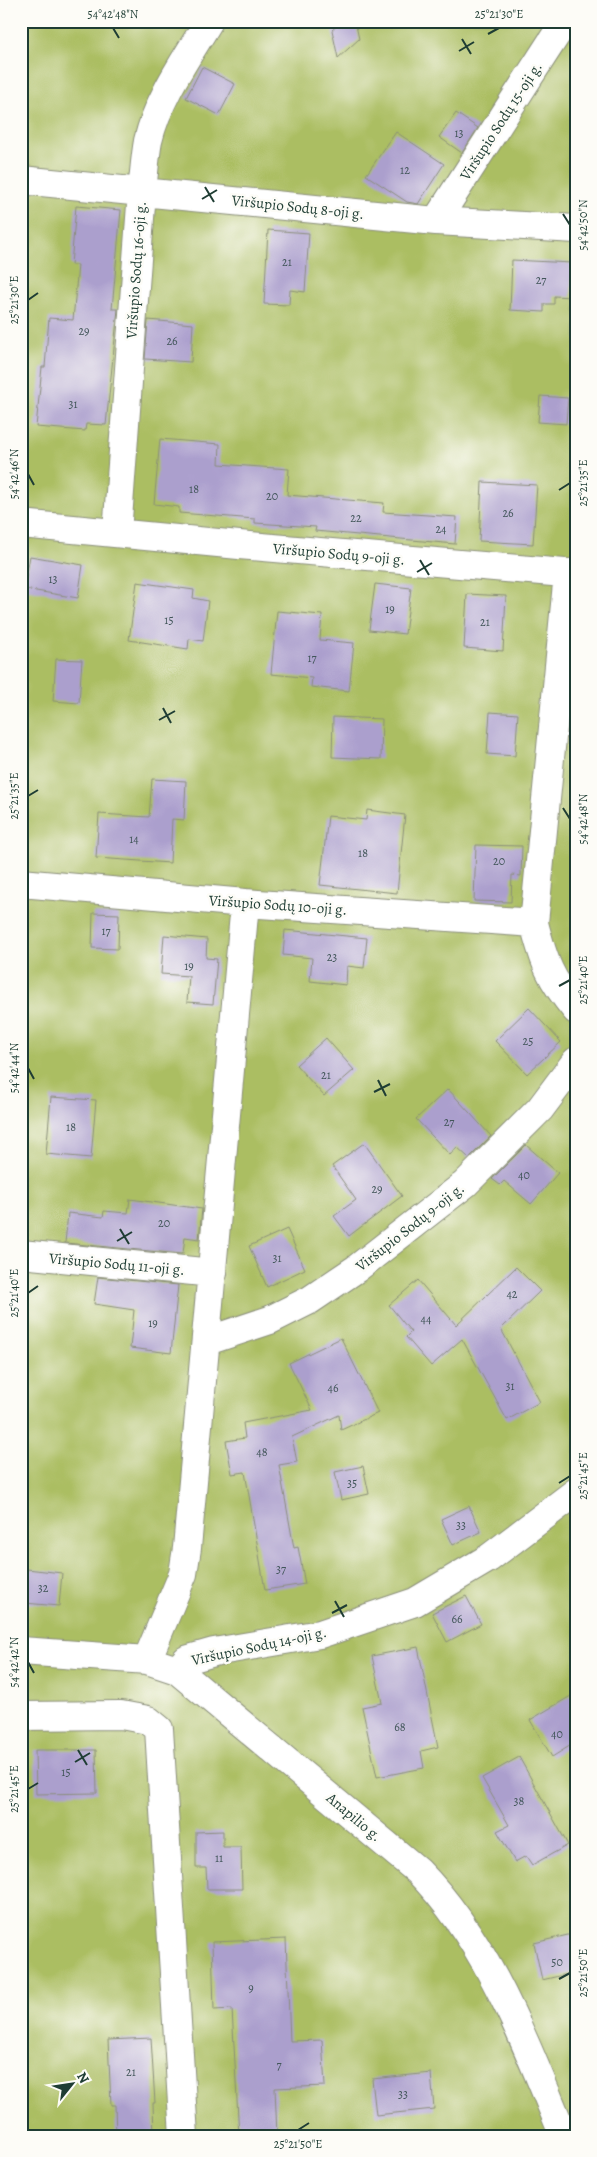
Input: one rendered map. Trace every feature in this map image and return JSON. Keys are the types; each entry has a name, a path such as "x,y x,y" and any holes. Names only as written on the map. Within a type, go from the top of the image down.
{"street":[{"name":"Viršupio Sodų 16-oji g.","path":"117,533 142,191 148,141 159,110 173,80 209,21"},
{"name":"Viršupio Sodų 15-oji g.","path":"436,221 566,21"},
{"name":"Viršupio Sodų 8-oji g.","path":"21,180 436,221 576,229"},
{"name":"Viršupio Sodų 9-oji g.","path":"21,524 572,573 534,923 544,963 563,995 576,1010"},
{"name":"Viršupio Sodų 10-oji g.","path":"21,883 245,903 534,923"},
{"path":"147,1660 183,1574 187,1548 245,903"},
{"name":"Viršupio Sodų 9-oji g.","path":"207,1341 270,1320 310,1300 356,1269 465,1184 540,1109 576,1061"},
{"name":"Viršupio Sodų 11-oji g.","path":"21,1254 213,1273"},
{"name":"Viršupio Sodų 14-oji g.","path":"177,1670 186,1660 214,1652 320,1634 415,1602 489,1558 576,1492"},
{"name":"Anapilio g.","path":"21,1651 147,1660 177,1670 418,1871 442,1895 478,1948 499,1990 564,2136"},
{"path":"21,1716 121,1715 148,1720 158,1729 184,2136"}],"green space":[{"path":"21,21 576,21 576,2136 21,2136"}],"building":[{"path":"342,21 355,21 359,39 338,58 332,30"},
{"path":"202,67 235,84 219,115 186,98"},
{"path":"456,113 478,128 462,153 439,137"},
{"path":"396,132 444,164 418,204 407,202 366,175"},
{"path":"76,206 121,210 112,309 118,309 106,425 86,424 85,431 36,427 42,367 45,367 49,318 73,320 78,265 71,265"},
{"path":"268,230 309,233 305,292 290,290 289,305 264,304"},
{"path":"512,260 572,263 571,297 554,296 554,304 544,304 544,312 510,310"},
{"path":"148,320 193,324 191,362 145,359"},
{"path":"540,396 568,398 566,424 538,422"},
{"path":"160,439 220,444 219,464 289,469 287,495 384,503 383,512 457,517 455,544 315,531 316,527 255,523 255,519 179,513 179,507 154,504"},
{"path":"482,482 537,485 533,544 479,541"},
{"path":"30,556 83,565 78,598 24,589"},
{"path":"137,582 194,590 193,598 208,601 203,641 189,639 188,649 129,640"},
{"path":"375,584 411,588 405,634 369,630"},
{"path":"467,594 506,596 503,651 464,648"},
{"path":"277,611 322,615 320,640 354,643 349,691 311,687 312,678 271,674"},
{"path":"56,659 82,660 79,703 53,701"},
{"path":"490,712 518,714 515,756 487,754"},
{"path":"333,717 382,719 381,759 332,757"},
{"path":"152,779 186,781 184,820 172,819 170,863 96,858 99,814 149,817"},
{"path":"367,810 405,815 397,893 320,885 328,816 366,820"},
{"path":"476,845 522,846 521,876 512,875 511,902 474,901"},
{"path":"93,913 119,914 118,949 92,948"},
{"path":"285,930 367,938 364,968 347,966 346,985 310,981 312,958 283,955"},
{"path":"164,935 207,939 206,958 217,959 213,1004 187,1002 189,976 161,974"},
{"path":"529,1008 561,1042 527,1074 495,1041"},
{"path":"326,1038 354,1070 324,1096 296,1065"},
{"path":"448,1089 491,1136 469,1158 457,1147 450,1155 416,1119"},
{"path":"51,1097 96,1100 91,1158 46,1154"},
{"path":"364,1143 402,1196 349,1236 334,1216 356,1200 332,1166"},
{"path":"526,1145 558,1173 531,1204 504,1181 500,1185 492,1179"},
{"path":"130,1199 202,1209 199,1239 185,1237 183,1253 181,1254 65,1243 68,1213 103,1217 104,1211 128,1213"},
{"path":"287,1229 305,1269 267,1287 249,1246"},
{"path":"516,1267 540,1291 501,1329 540,1402 507,1420 462,1339 431,1366 406,1337 411,1332 389,1305 418,1280 456,1325"},
{"path":"98,1277 178,1285 171,1353 130,1348 134,1310 94,1304"},
{"path":"341,1338 378,1413 341,1430 339,1415 292,1437 297,1462 279,1465 294,1548 298,1547 305,1584 265,1590 245,1472 232,1474 226,1441 245,1438 243,1423 312,1410 289,1363"},
{"path":"363,1466 369,1494 341,1500 335,1472"},
{"path":"469,1506 481,1532 453,1545 441,1519"},
{"path":"27,1569 62,1573 59,1606 24,1603"},
{"path":"466,1596 481,1624 447,1642 432,1613"},
{"path":"418,1647 438,1747 421,1751 424,1768 377,1777 362,1707 382,1703 372,1656"},
{"path":"576,1693 576,1742 552,1757 530,1720"},
{"path":"35,1750 96,1750 97,1793 36,1794"},
{"path":"519,1757 568,1845 532,1865 526,1856 515,1862 497,1831 509,1825 482,1778"},
{"path":"223,1831 223,1847 241,1847 242,1889 207,1889 206,1868 196,1868 196,1832"},
{"path":"572,1934 576,1952 576,1972 542,1980 534,1943"},
{"path":"286,1939 290,2041 322,2040 325,2086 275,2088 277,2136 239,2136 232,2009 214,2010 212,1942"},
{"path":"151,2038 155,2103 153,2103 154,2136 116,2136 115,2105 111,2105 108,2040"},
{"path":"431,2073 434,2109 376,2115 372,2079"}]}
